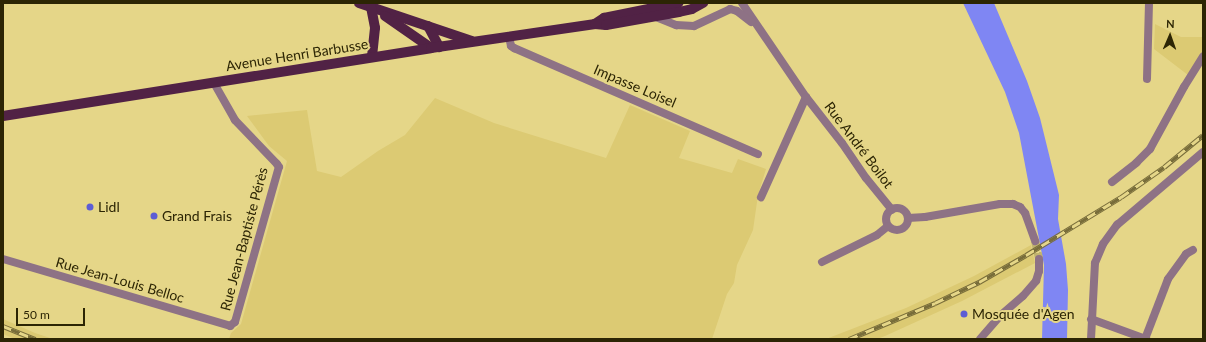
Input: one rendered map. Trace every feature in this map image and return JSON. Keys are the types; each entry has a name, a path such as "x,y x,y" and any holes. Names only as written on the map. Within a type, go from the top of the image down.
{"main road":[{"name":"Avenue Henri Barbusse","path":"595,24 604,18 677,3"},
{"path":"662,15 677,3"},
{"name":"Avenue Henri Barbusse","path":"3,116 214,83 372,56 595,24 606,25 692,9 703,3"},
{"path":"366,5 476,42"},
{"path":"366,5 435,47"},
{"path":"366,5 375,28 372,56"},
{"path":"428,26 435,47"}],"street":[{"name":"Rue André Boilot","path":"742,3 806,97 866,178 892,210"},
{"path":"1147,79 1149,3"},
{"path":"647,18 659,17 676,25 694,26 730,9 737,11 756,25"},
{"name":"Impasse Loisel","path":"509,37 511,46 514,48 758,154"},
{"path":"1112,182 1136,163 1150,149 1184,87 1203,57"},
{"name":"Rue Jean-Baptiste Pérès","path":"214,83 235,120 278,164 235,322 230,326"},
{"name":"Rue André Boilot","path":"761,197 806,97"},
{"path":"1090,339 1095,263 1098,253 1107,238 1117,225 1203,152"},
{"path":"908,218 925,217 1000,204 1013,204 1020,207 1026,213 1035,241"},
{"path":"901,208 907,213 908,218 906,227 899,231 892,230 888,226 886,217 892,210 901,208"},
{"path":"822,262 877,235 888,226"},
{"path":"1091,320 1145,339 1168,279 1186,254 1193,250"},
{"name":"Rue Jean-Louis Belloc","path":"3,259 230,326"},
{"path":"980,339 1001,315 1023,296 1036,281 1039,271 1039,260"}],"shaded area":[{"path":"1155,24 1181,37 1203,37 1203,52 1188,75 1154,49"},
{"path":"435,98 494,123 606,158 630,105 690,131 679,158 732,173 738,159 766,169 758,195 753,230 737,265 734,283 727,294 712,339 229,339 231,333 241,324 287,161 269,146 247,116 307,110 317,171 341,177 378,151 405,135"},
{"path":"1031,245 1035,263 962,301 877,339 826,339 906,308 974,276"},
{"path":"3,319 53,339 15,339 3,334"}],"water":[{"path":"963,3 994,3 1027,81 1040,118 1059,195 1058,219 1066,264 1068,290 1067,339 1042,339 1044,265 1019,133 1005,92"}],"tunnel":[{"path":"1035,241 1039,259"}],"railway":[{"path":"849,339 935,303 979,282 1026,255 1121,197 1164,167 1203,135"},
{"path":"3,326 35,339"}],"place":[{"name":"Lidl","path":"90,207"},
{"name":"Grand Frais","path":"154,216"},
{"name":"Mosquée d'Agen","path":"964,314"}]}
